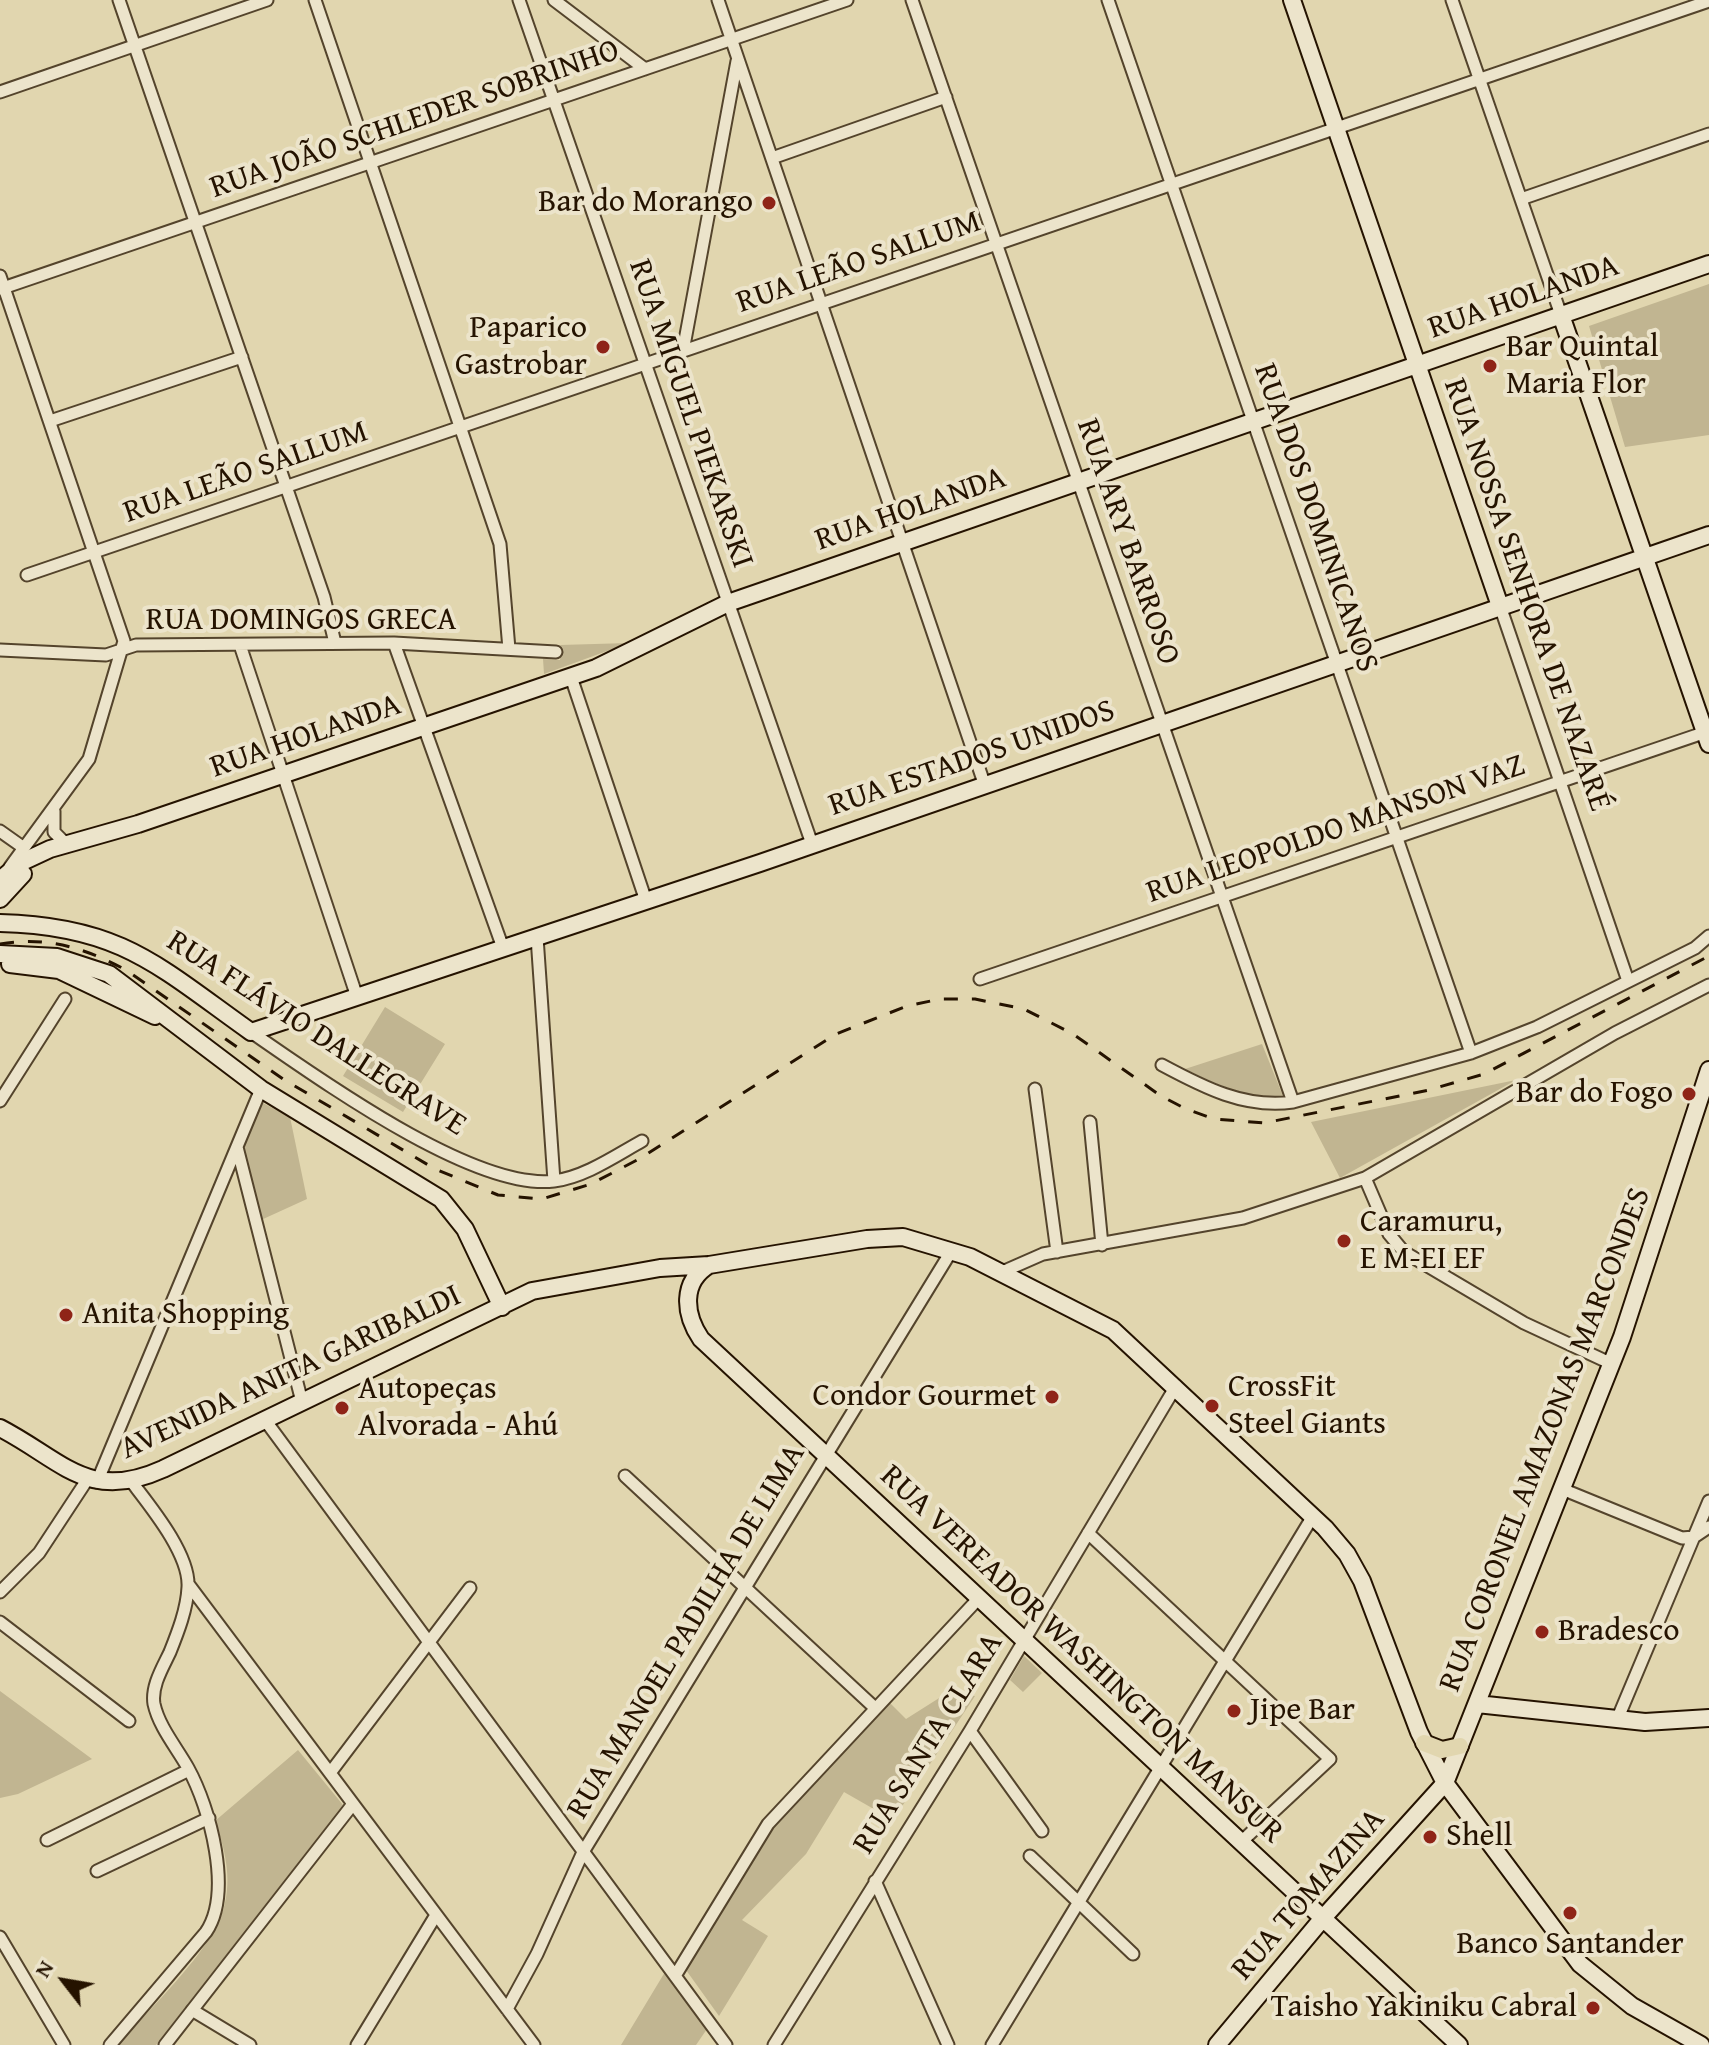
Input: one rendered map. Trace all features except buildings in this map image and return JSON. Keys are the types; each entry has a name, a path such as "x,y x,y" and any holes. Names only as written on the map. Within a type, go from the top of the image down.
{"main road":[{"name":"RUA NOSSA SENHORA DE NAZARÉ","path":"1292,0 1500,606"},
{"name":"RUA HOLANDA","path":"4,880 20,863 66,844 138,824 613,661 728,603 1709,264"},
{"path":"1561,315 1708,736"},
{"name":"RUA ESTADOS UNIDOS","path":"251,1032 646,901 1709,535"},
{"name":"RUA HOLANDA","path":"4,880 138,824"},
{"path":"0,899 4,880"},
{"name":"RUA FLÁVIO DALLEGRAVE","path":"0,923 67,929 133,950 251,1032"},
{"name":"RUA FLÁVIO DALLEGRAVE","path":"0,954 33,953 95,968 124,983 261,1089 441,1199 457,1216 502,1307"},
{"name":"RUA FLÁVIO DALLEGRAVE","path":"0,965 36,965 59,970 175,1025"},
{"name":"RUA CORONEL AMAZONAS MARCONDES","path":"1445,1783 1612,1364 1706,1093 1709,1070"},
{"name":"AVENIDA ANITA GARIBALDI","path":"0,1428 92,1481 131,1481 532,1291 660,1268 709,1265 885,1237 918,1240 952,1250 1002,1272 1113,1330 1338,1541 1362,1581 1424,1743 1445,1783 1580,1964 1632,2006 1701,2045"},
{"path":"687,1292 695,1275 709,1265"},
{"name":"AVENIDA ANITA GARIBALDI","path":"502,1307 666,1278 677,1280 687,1292"},
{"name":"RUA VEREADOR WASHINGTON MANSUR","path":"687,1292 691,1320 701,1339 1459,2045"},
{"name":"AVENIDA ANITA GARIBALDI","path":"0,1421 18,1437"},
{"path":"1477,1704 1617,1720 1670,1723 1709,1718"},
{"path":"1424,1743 1442,1750 1460,1746"},
{"name":"RUA TOMAZINA","path":"1227,2041 1323,1918 1445,1783"}],"street":[{"path":"119,0 324,597 335,643"},
{"path":"0,92 267,0"},
{"path":"315,0 504,559 509,649"},
{"name":"RUA MIGUEL PIEKARSKI","path":"519,0 812,844"},
{"path":"554,0 645,69"},
{"path":"718,0 984,783"},
{"name":"RUA JOÃO SCHLEDER SOBRINHO","path":"1,284 196,222 847,0"},
{"name":"RUA ARY BARROSO","path":"912,0 1293,1102"},
{"name":"RUA DOS DOMINICANOS","path":"1108,0 1471,1053"},
{"path":"1452,0 1561,315"},
{"name":"RUA LEÃO SALLUM","path":"27,575 1709,1"},
{"path":"683,351 738,57"},
{"path":"772,158 946,97"},
{"path":"1521,199 1709,134"},
{"path":"1,284 123,632 123,649 112,674 95,747 4,880"},
{"path":"50,421 242,357"},
{"name":"RUA NOSSA SENHORA DE NAZARÉ","path":"1500,606 1628,981"},
{"path":"394,643 503,948"},
{"name":"RUA DOMINGOS GRECA","path":"0,650 106,655 136,645 394,643 556,652"},
{"path":"240,645 357,997"},
{"path":"571,677 646,901"},
{"name":"RUA LEOPOLDO MANSON VAZ","path":"980,979 1561,781 1708,736"},
{"path":"55,806 54,832 66,844"},
{"path":"0,831 24,848"},
{"path":"1162,1065 1224,1095 1262,1104 1293,1102 1471,1053 1537,1027 1695,948 1709,936"},
{"path":"537,937 554,1181"},
{"path":"1002,1272 1033,1257 1243,1218 1365,1178 1615,1033 1709,985"},
{"path":"0,1101 65,999"},
{"name":"RUA FLÁVIO DALLEGRAVE","path":"251,1032 456,1159 522,1181 554,1181 588,1170 642,1141"},
{"path":"0,1592 39,1553 92,1481 261,1089"},
{"path":"1035,1089 1057,1252"},
{"path":"1090,1122 1102,1245"},
{"path":"237,1147 302,1402"},
{"path":"1365,1178 1389,1234 1404,1252 1524,1323 1612,1364"},
{"name":"RUA MANOEL PADILHA DE LIMA","path":"507,2009 537,1954 583,1852 952,1250"},
{"name":"RUA SANTA CLARA","path":"774,2045 970,1731 1176,1386"},
{"path":"265,1420 726,2045"},
{"path":"625,1476 875,1708"},
{"path":"131,1481 170,1536 189,1585 534,2045"},
{"path":"1562,1489 1682,1538 1694,1537 1709,1527"},
{"path":"1617,1720 1709,1501"},
{"path":"992,2045 1313,1516"},
{"path":"1088,1533 1330,1759 1241,1842"},
{"path":"110,2045 211,1924 217,1898 209,1818 189,1770 158,1716 154,1699 180,1625 189,1585"},
{"path":"330,1773 470,1588"},
{"path":"675,1976 768,1824 979,1598"},
{"path":"0,1622 129,1721"},
{"path":"970,1731 1042,1831"},
{"path":"47,1840 189,1770"},
{"path":"165,2045 353,1804"},
{"path":"97,1871 209,1818"},
{"path":"1030,1856 1133,1954"},
{"path":"875,1881 948,2045"},
{"path":"357,2045 436,1915"},
{"path":"0,1937 64,2045"},
{"path":"192,2010 250,2045"}],"shaded area":[{"path":"1709,284 1709,435 1625,447 1589,326"},
{"path":"629,643 544,674 543,659 560,660 560,645"},
{"path":"385,1007 445,1044 403,1112 343,1076"},
{"path":"1262,1044 1283,1096 1257,1095 1232,1089 1185,1069"},
{"path":"1516,1080 1340,1178 1311,1122"},
{"path":"261,1102 290,1117 307,1199 261,1220 243,1142"},
{"path":"1024,1656 1042,1673 1023,1692 1010,1680"},
{"path":"955,1688 960,1693 975,1696 893,1820 844,1792 806,1854 742,1920 768,1936 719,2016 686,1970 772,1828 888,1701 906,1719"},
{"path":"0,1691 92,1759 18,1794 0,1798"},
{"path":"298,1750 343,1805 156,2045 118,2045 194,1960 218,1924 226,1896 227,1874 215,1821"},
{"path":"665,1972 707,2029 696,2045 621,2045"}],"railway":[{"path":"0,944 50,943 81,950 111,962 283,1079 435,1169 498,1195 542,1199 591,1184 639,1159 836,1034 907,1006 940,999 975,999 1024,1009 1073,1034 1161,1096 1186,1109 1214,1119 1264,1123 1429,1090 1484,1074 1709,956"}],"place":[{"name":"Bar do Morango","path":"769,203"},
{"name":"Paparico Gastrobar","path":"603,347"},
{"name":"Bar Quintal Maria Flor","path":"1490,366"},
{"name":"Bar do Fogo","path":"1689,1094"},
{"name":"Caramuru, E M-EI EF","path":"1344,1241"},
{"name":"Anita Shopping","path":"66,1315"},
{"name":"Condor Gourmet","path":"1052,1397"},
{"name":"CrossFit Steel Giants","path":"1212,1406"},
{"name":"Autopeças Alvorada - Ahú","path":"342,1408"},
{"name":"Bradesco","path":"1542,1632"},
{"name":"Jipe Bar","path":"1234,1711"},
{"name":"Shell","path":"1430,1837"},
{"name":"Banco Santander","path":"1570,1913"},
{"name":"Taisho Yakiniku Cabral","path":"1593,2008"}]}
